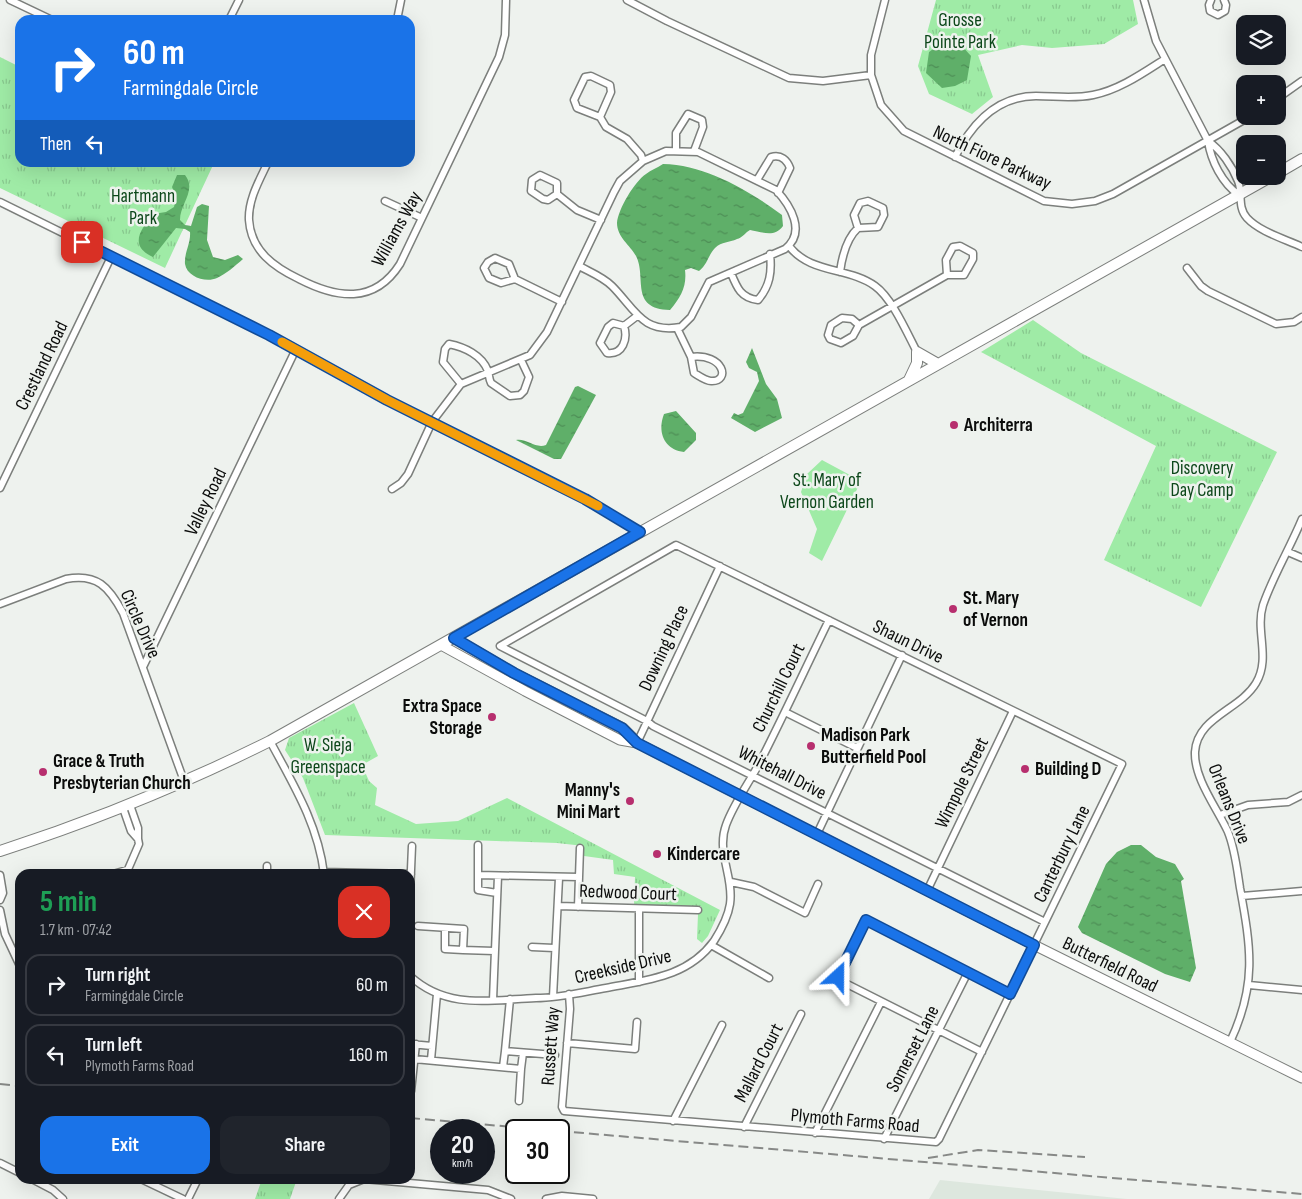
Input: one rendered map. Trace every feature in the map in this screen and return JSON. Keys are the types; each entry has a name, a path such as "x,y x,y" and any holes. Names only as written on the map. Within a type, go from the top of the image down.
{"main road":[{"path":"1286,169 1302,160"},
{"path":"0,851 89,822 270,741 640,532 754,470 1256,185"},
{"path":"909,381 917,363 917,352 938,364"},
{"name":"Butterfield Road","path":"454,638 514,673 622,728 637,743"},
{"name":"Butterfield Road","path":"441,645 620,740 637,743 1034,945 1302,1078"}],"street":[{"path":"10,0 42,15"},
{"path":"232,15 239,0"},
{"path":"399,15 401,0"},
{"name":"Williams Way","path":"266,167 251,203 249,218 253,237 264,256 278,268 319,290 342,295 359,294 381,284 400,264 499,57 505,35 506,0"},
{"name":"North Fiore Parkway","path":"885,0 871,55 871,75 881,104 893,121 911,136 1039,199 1072,204 1095,201 1113,194 1236,125"},
{"path":"1144,0 1151,29 1165,60 1208,141 1210,154 1228,188 1239,195"},
{"path":"1211,0 1209,5 1210,11 1218,15 1225,10 1224,0"},
{"path":"630,1 667,21 789,78 823,81 871,75"},
{"path":"954,158 979,120 993,109 1011,100 1034,96 1094,95 1134,79 1165,60"},
{"path":"600,117 611,92 610,85 591,76 585,77 574,100 576,108 600,117 606,127 635,146 643,161"},
{"path":"1286,92 1302,81"},
{"path":"676,151 676,133 688,114 702,120 703,127 694,151"},
{"path":"1208,141 1219,149 1239,182 1241,208 1249,220 1302,247"},
{"path":"392,489 402,483 408,474 432,422 461,384 488,371 530,355 547,332 620,182 643,161 654,155 676,151 694,151 757,180 778,192 792,210 796,221 789,246"},
{"path":"757,180 771,157 779,156 783,158 790,168 778,192"},
{"path":"540,174 553,180 557,183 557,194 548,200 533,194 530,186 532,180 540,174"},
{"path":"557,194 577,210 601,220"},
{"path":"385,201 422,218"},
{"path":"840,272 841,260 854,232 858,228 878,227 884,215 883,208 868,201 860,203 854,215 858,228"},
{"path":"0,202 296,349 432,422 585,499 640,532"},
{"path":"579,266 611,285 637,316 657,328 677,328 691,317 709,282 789,246"},
{"path":"789,246 793,251 814,264 874,285 882,292 917,352"},
{"path":"859,324 852,319 842,318 831,325 828,335 830,339 841,343 854,336 859,324 947,275 964,275 973,259 973,253 960,246 953,247 946,260 947,275"},
{"path":"731,273 742,295 758,300 763,294 772,272 770,254"},
{"name":"Crestland Road","path":"0,488 111,257"},
{"path":"514,279 509,264 495,258 488,262 484,268 489,278 501,283 514,279 562,302"},
{"path":"1187,268 1201,286 1208,291 1276,324 1294,322 1302,317"},
{"path":"624,326 637,316"},
{"path":"612,323 624,326 626,338 620,350 614,354 607,353 600,343 608,327 612,323"},
{"path":"677,328 691,357 694,373 710,382 717,380 721,375 722,368 719,362 706,356 691,357"},
{"path":"461,384 443,362 445,349 449,344 462,347 478,357 488,371 491,383 510,396 520,395 524,391 530,377 521,360"},
{"name":"Valley Road","path":"143,667 296,349"},
{"name":"Orleans Drive","path":"1230,1042 1241,1020 1249,985 1251,950 1231,842 1198,771 1196,744 1210,722 1244,698 1256,683 1264,661 1263,607 1302,519"},
{"name":"Shaun Drive","path":"507,649 500,646 676,545 1122,764 1116,776"},
{"path":"1288,552 1302,558"},
{"name":"Downing Place","path":"637,743 720,566"},
{"name":"Circle Drive","path":"0,604 66,579 77,577 92,579 101,584 115,597 123,612 184,781"},
{"name":"Churchill Court","path":"741,796 785,712 829,620"},
{"name":"Whitehall Drive","path":"507,649 647,721 653,726 1045,922"},
{"path":"816,834 902,655"},
{"name":"Wimpole Street","path":"927,891 1013,710"},
{"path":"785,712 858,748"},
{"path":"270,741 292,780 312,824 323,869"},
{"name":"Canterbury Lane","path":"1034,945 1116,776"},
{"path":"1220,815 1248,805 1288,802 1302,795"},
{"name":"Creekside Drive","path":"415,980 423,987 453,1000 493,1000 553,997 639,982 680,971 700,957 711,945 724,925 730,905 731,882 724,856 723,835 727,822 741,796"},
{"path":"126,806 138,828 139,844 127,869"},
{"path":"478,845 478,890 497,893"},
{"path":"411,869 412,846"},
{"path":"578,906 580,848"},
{"path":"0,875 3,893 0,900"},
{"path":"478,875 579,878"},
{"path":"493,1000 498,876"},
{"path":"553,997 559,878"},
{"path":"731,882 754,887 805,912 818,884"},
{"path":"1242,896 1302,892"},
{"name":"Redwood Court","path":"558,906 698,910"},
{"path":"639,909 639,982"},
{"path":"0,910 6,934 15,955"},
{"path":"982,1052 839,980 842,968 866,920 1010,994"},
{"path":"418,926 464,929 463,950"},
{"path":"446,928 445,949 494,951"},
{"path":"711,945 769,978"},
{"name":"Plymoth Farms Road","path":"562,1099 564,1111 936,1142 1034,945"},
{"path":"532,947 554,948"},
{"name":"Somerset Lane","path":"884,1139 968,972"},
{"path":"1249,985 1302,990"},
{"path":"431,1060 437,994"},
{"name":"Russett Way","path":"562,1099 570,1009 569,994"},
{"path":"503,1067 510,999"},
{"path":"815,1133 881,1002"},
{"name":"Mallard Court","path":"744,1127 801,1014"},
{"path":"566,1043 635,1049 637,1022"},
{"path":"673,1121 722,1025"},
{"path":"415,1044 432,1046"},
{"path":"505,1051 555,1055"},
{"path":"518,1101 523,1053"},
{"path":"415,1059 521,1069"},
{"path":"0,1163 15,1170"},
{"path":"42,1184 53,1190 63,1199"},
{"path":"152,1184 183,1199"},
{"path":"188,1199 196,1184"},
{"path":"339,1199 348,1185 351,1184"},
{"path":"414,1184 488,1190 511,1199"},
{"path":"546,1199 562,1196 594,1199"}],"shaded area":[{"path":"940,1180 1127,1199 929,1199"}],"green space":[{"name":"Grosse Pointe Park","path":"936,0 1133,0 1138,24 1104,44 1052,48 1022,45 978,55 993,97 972,114 929,94 918,66"},
{"name":"Hartmann Park","path":"0,57 15,64 15,167 212,167 165,268 0,188"},
{"name":"Discovery Day Camp","path":"1033,320 1081,353 1277,452 1201,607 1104,560 1156,446 981,352"},
{"name":"St. Mary of Vernon Garden","path":"822,460 861,481 822,561 809,553 817,529 801,492 807,474"},
{"name":"W. Sieja Greenspace","path":"354,703 378,756 362,765 369,781 377,788 375,805 416,824 458,821 507,798 720,910 708,936 702,943 697,939 698,914 701,913 701,906 634,906 635,877 614,874 613,860 584,856 584,846 557,843 325,835 303,778 285,750 289,738"},
{"path":"260,1184 295,1184 290,1199 255,1199"}],"water":[{"path":"943,42 962,46 971,56 967,80 955,86 942,88 926,73 929,52"},
{"path":"663,164 695,169 726,180 782,215 783,226 780,230 772,233 750,230 739,238 718,246 699,271 691,268 685,270 685,281 682,291 670,310 657,308 649,304 644,298 639,264 636,256 621,237 617,223 624,203 632,189 648,173"},
{"path":"177,175 185,175 189,186 189,192 182,208 180,220 185,225 191,226 197,207 202,204 209,206 207,240 213,257 225,260 238,255 243,259 217,278 208,280 198,278 186,269 185,260 190,232 185,229 176,228 153,257 145,253 139,243 141,231 153,214 166,212 174,207 176,197 172,187"},
{"path":"752,348 766,384 777,399 782,418 755,432 731,418 734,413 738,415 743,413 759,381 757,372 749,368 746,362"},
{"path":"578,386 596,395 561,459 554,459 516,440 524,440 538,446 546,445 575,387"},
{"path":"676,411 696,433 696,440 684,452 671,448 662,433 661,427 664,414"},
{"path":"1131,845 1141,845 1156,857 1175,864 1184,879 1181,881 1196,968 1190,982 1165,974 1082,933 1078,927 1106,864 1117,852"}],"railway":[{"path":"0,1084 15,1086"},
{"path":"415,1118 505,1126"},
{"path":"570,1132 1302,1194"},
{"path":"928,1158 978,1150 1085,1157"}],"slow traffic":[{"path":"282,342 387,400 598,506"}],"place":[{"name":"Architerra","path":"954,425"},
{"name":"St. Mary of Vernon","path":"953,609"},
{"name":"Extra Space Storage","path":"492,717"},
{"name":"Madison Park Butterfield Pool","path":"811,746"},
{"name":"Building D","path":"1025,769"},
{"name":"Grace & Truth Presbyterian Church","path":"43,772"},
{"name":"Manny's Mini Mart","path":"630,801"},
{"name":"Kindercare","path":"657,854"}],"route":[{"path":"82,242 269,335 387,400 585,499 618,517 640,532 454,638 549,692 622,728 637,743 1034,945 1010,994 866,920 838,977"}]}
